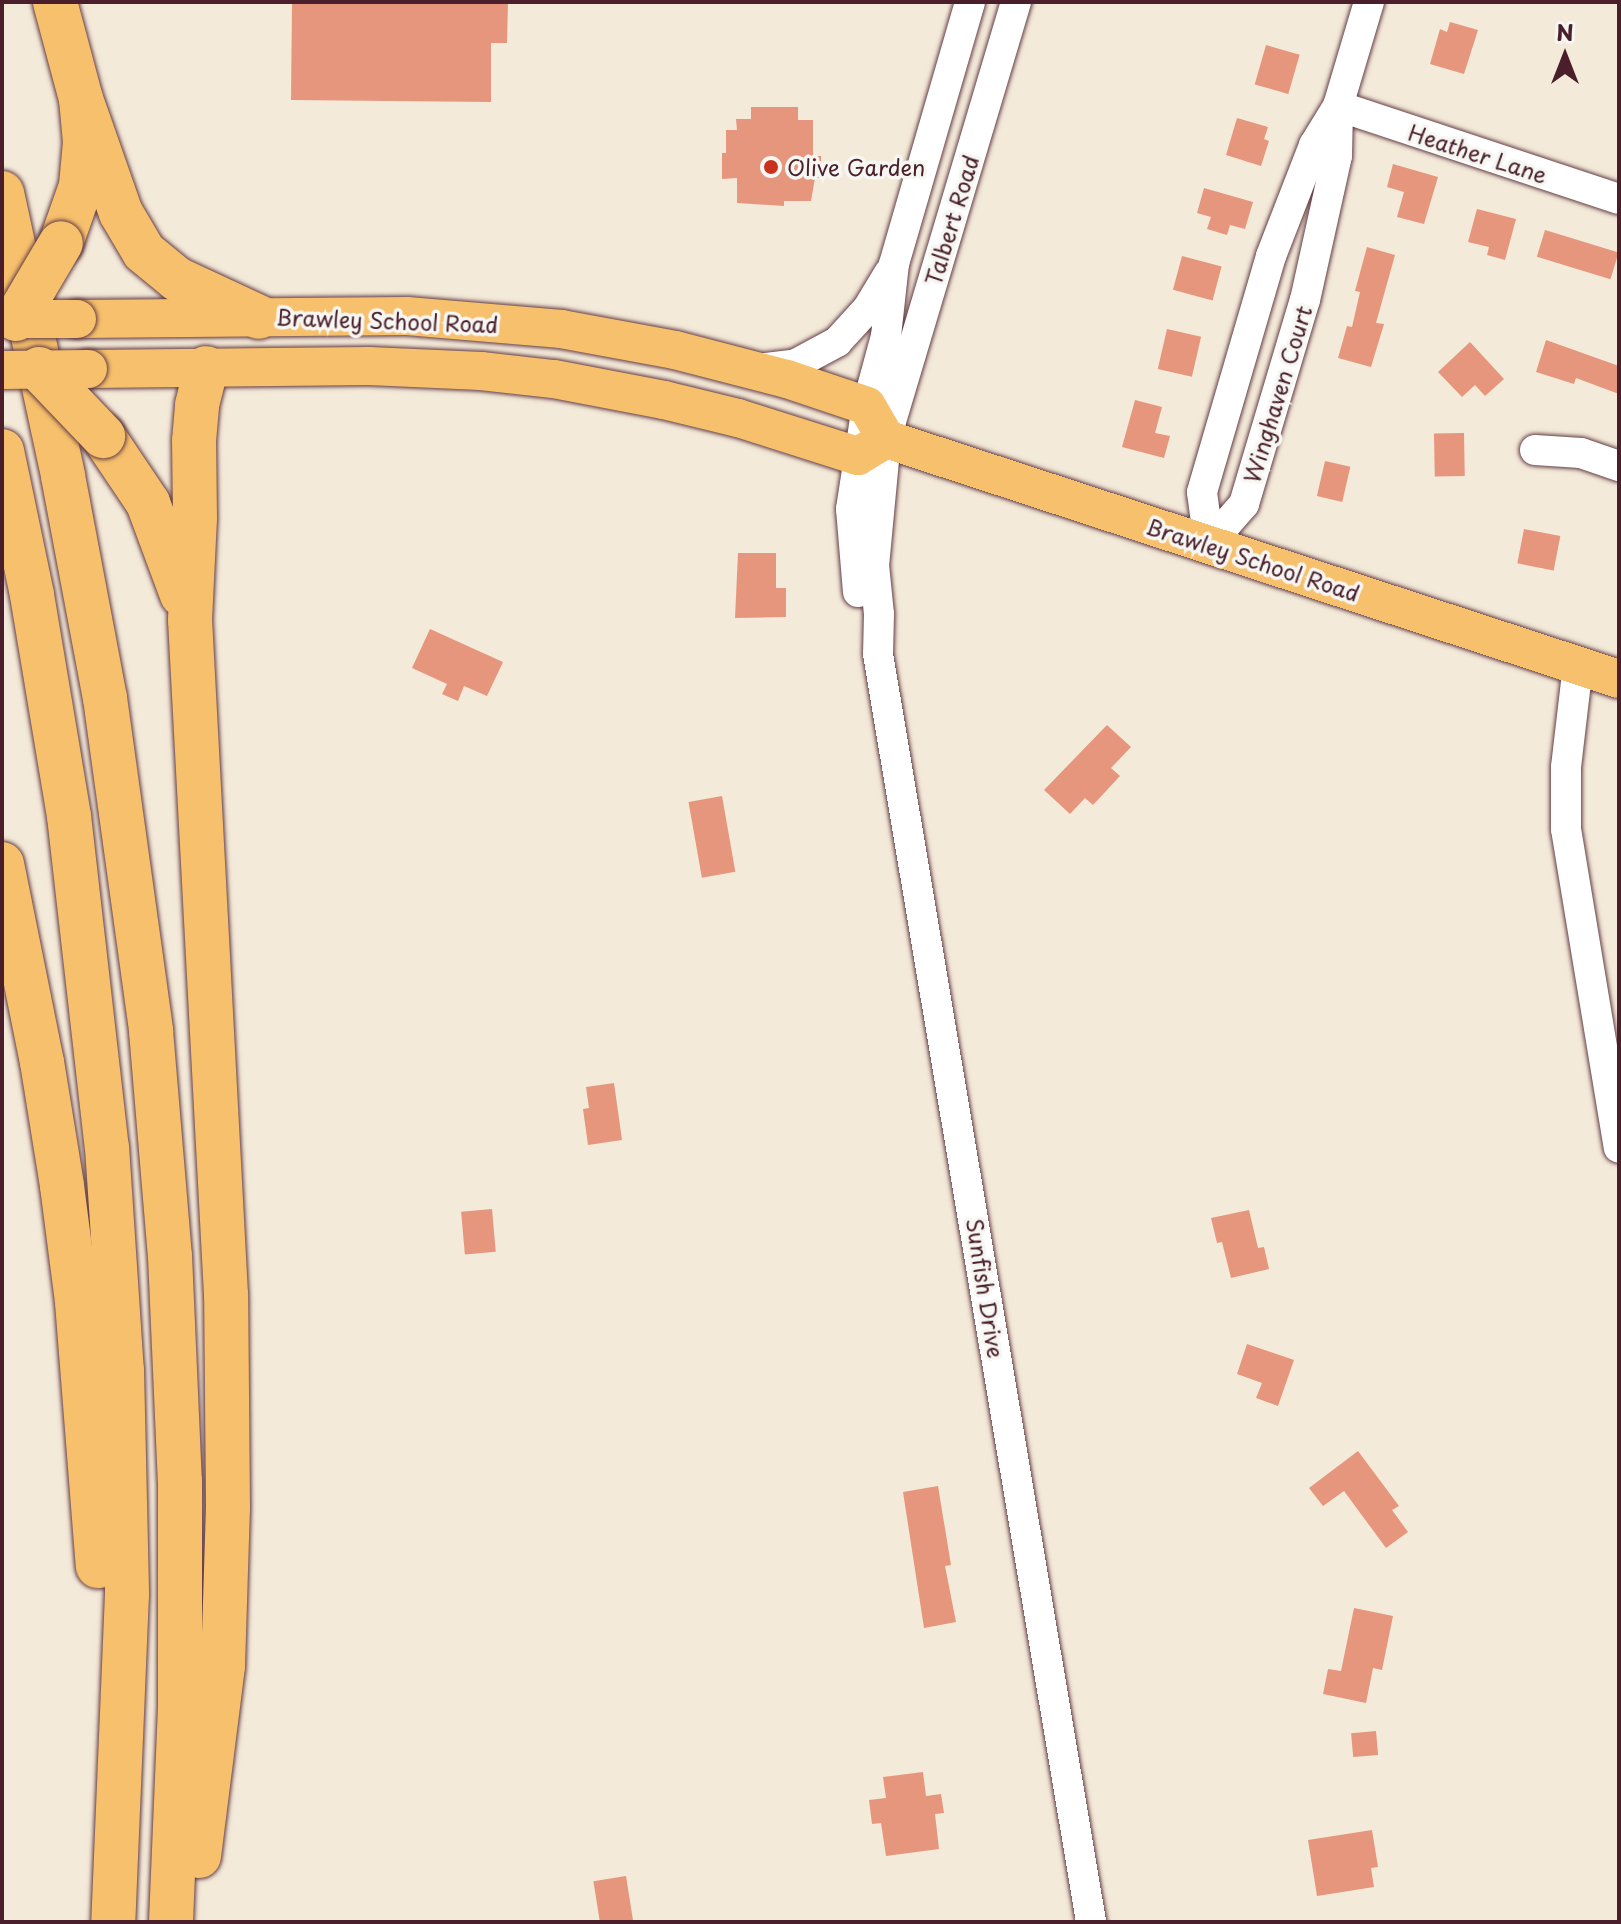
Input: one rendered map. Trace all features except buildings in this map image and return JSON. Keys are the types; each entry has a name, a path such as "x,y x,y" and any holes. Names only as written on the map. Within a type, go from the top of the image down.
{"highway":[{"path":"55,2 81,99 121,213 144,252 190,286 259,317"},
{"path":"81,99 85,163 76,206 61,243 10,341 103,436 134,479 160,528 190,620"},
{"path":"2,193 66,492 105,698 151,1031 170,1256 180,1481 180,1707 171,1922"},
{"path":"189,1922 216,1735 227,1601 226,1295 190,620 195,518 194,441 197,405 206,368"},
{"path":"2,451 32,595 69,816 97,1037 109,1175 122,1370 127,1594 113,1922"},
{"path":"2,864 42,1062 77,1302 96,1522 102,1679 98,1894 101,1922"}],"main road":[{"name":"Brawley School Road","path":"10,341 77,319 407,316 523,324 638,342 751,369 867,406"},
{"name":"Brawley School Road","path":"10,341 88,369 406,366 554,379 701,408 872,447 1209,544 1619,679"},
{"path":"867,406 872,447"}],"street":[{"name":"Talbert Road","path":"867,406 886,336 894,264 970,2"},
{"path":"984,109 1001,2"},
{"name":"Talbert Road","path":"872,447 984,109 1016,2"},
{"name":"Winghaven Court","path":"1209,544 1202,492 1236,374 1276,242 1314,145 1338,106 1369,2"},
{"name":"Winghaven Court","path":"1209,544 1244,504 1305,300 1337,156 1338,106"},
{"name":"Heather Lane","path":"1338,106 1619,199"},
{"path":"751,369 796,364 837,342 868,308 894,264"},
{"name":"Sunfish Drive","path":"872,447 851,509 853,558 862,616 878,654 1091,1922"},
{"path":"1535,450 1581,453 1619,466"},
{"path":"1578,665 1566,767 1566,829 1619,1148"}],"place":[{"name":"Olive Garden","path":"771,167"}]}
